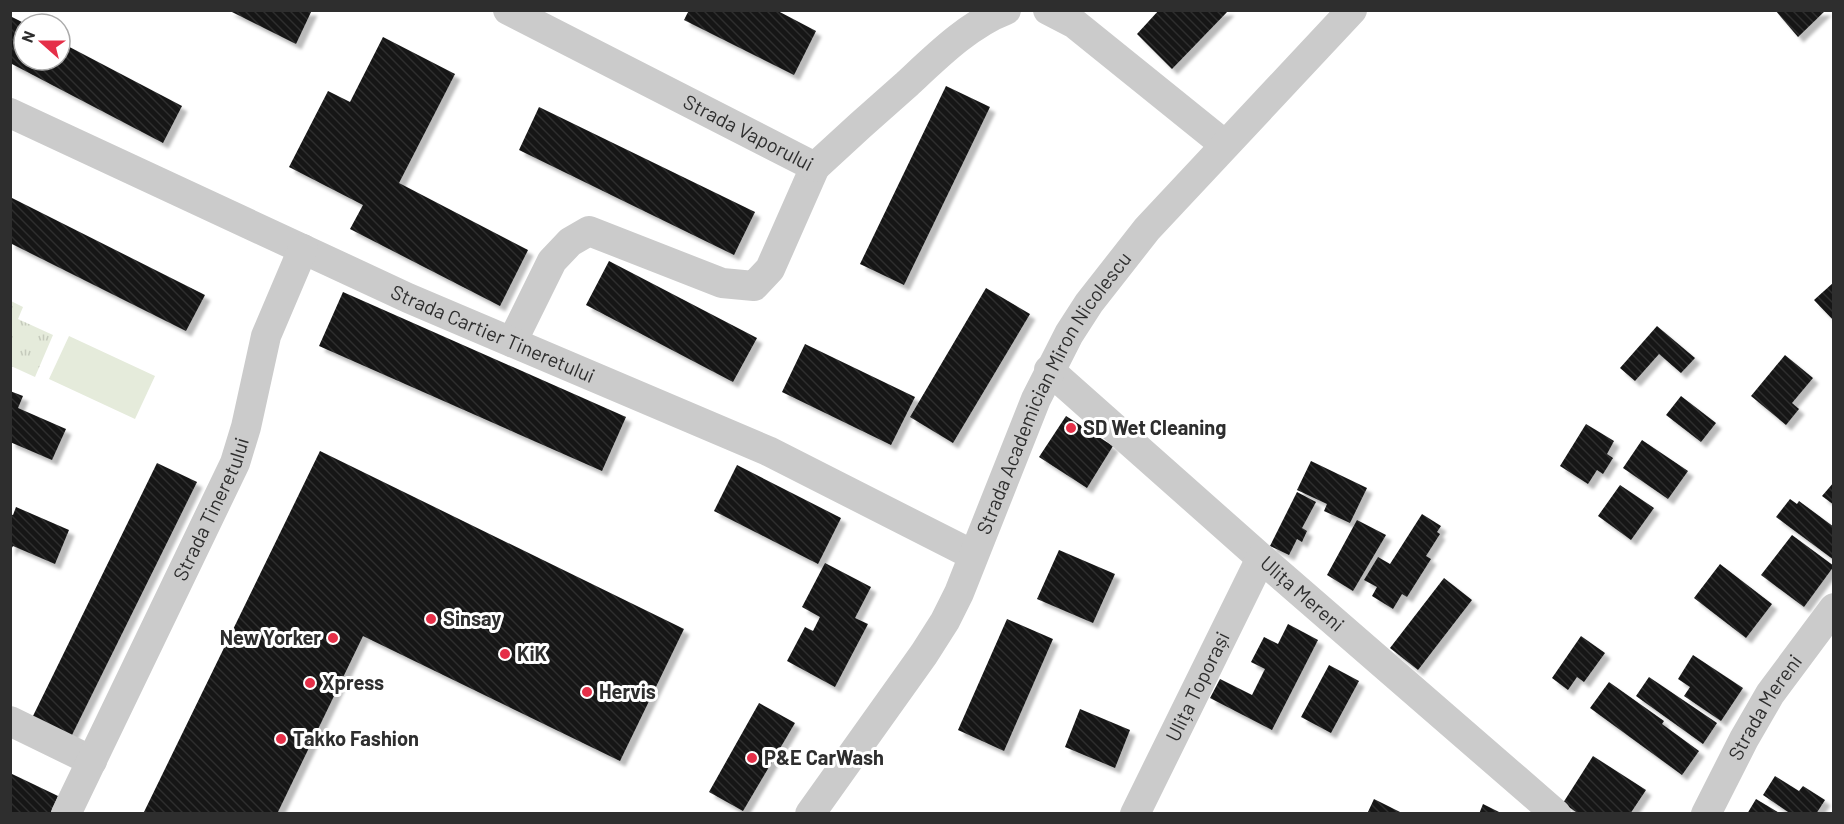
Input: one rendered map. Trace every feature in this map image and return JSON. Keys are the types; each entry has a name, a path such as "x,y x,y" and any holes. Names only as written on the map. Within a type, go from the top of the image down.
{"street":[{"name":"Strada Vaporului","path":"508,10 815,167 770,269 754,286 722,283 589,231 570,242 552,261 512,342"},
{"path":"815,167 925,67 963,36 993,15 1006,10"},
{"path":"1048,10 1075,24 1225,145"},
{"name":"Strada Academician Miron Nicolescu","path":"810,813 935,637 959,592 1016,445 1049,370 1070,334 1117,265 1147,229 1225,145 1338,15"},
{"name":"Strada Cartier Tineretului","path":"10,113 408,298 768,451 973,555"},
{"name":"Strada Tineretului","path":"66,813 235,462 246,427 266,336 303,249"},
{"name":"Ulița Mereni","path":"1049,370 1261,558 1556,813"},
{"name":"Ulița Toporași","path":"1135,813 1261,558"},
{"name":"Strada Mereni","path":"1706,813 1770,694 1833,608"},
{"path":"10,721 92,761"}],"green space":[{"path":"11,301 23,307 18,319 53,335 35,377 11,366"},
{"path":"69,336 155,376 135,419 49,379"}],"building":[{"path":"228,10 312,10 296,44"},
{"path":"689,10 776,10 816,31 794,75 684,20"},
{"path":"1159,10 1229,10 1172,69 1137,34"},
{"path":"1775,10 1826,10 1798,37"},
{"path":"10,16 12,17 12,64 10,63"},
{"path":"383,37 455,74 399,183 528,250 500,306 350,229 363,205 289,167 328,91 350,102"},
{"path":"72,48 182,106 163,143 27,72 72,72"},
{"path":"946,86 990,107 904,285 860,264"},
{"path":"539,107 755,212 734,255 519,150"},
{"path":"10,197 205,295 186,331 10,243"},
{"path":"609,261 757,338 733,382 586,305"},
{"path":"1834,282 1834,321 1814,300"},
{"path":"986,288 1030,314 953,443 910,417"},
{"path":"343,292 626,417 602,471 319,346"},
{"path":"1657,326 1695,358 1681,373 1659,354 1635,381 1620,368"},
{"path":"805,344 915,397 891,445 782,392"},
{"path":"1785,355 1813,378 1792,403 1799,409 1786,425 1751,396"},
{"path":"10,391 23,396 18,408 66,429 52,460 10,442"},
{"path":"1681,396 1716,423 1701,442 1666,415"},
{"path":"1066,416 1113,446 1087,488 1039,457"},
{"path":"1586,424 1614,441 1607,454 1613,458 1603,474 1597,470 1588,484 1560,466"},
{"path":"1642,440 1688,471 1668,499 1623,468"},
{"path":"320,451 684,629 620,761 363,636 277,814 143,814"},
{"path":"1311,461 1367,488 1350,523 1324,511 1327,504 1297,490"},
{"path":"157,463 197,482 71,737 32,718"},
{"path":"737,465 841,518 818,564 714,511"},
{"path":"1834,482 1834,505 1822,496"},
{"path":"1620,485 1654,508 1631,540 1598,516"},
{"path":"1297,492 1316,502 1302,528 1307,531 1302,542 1297,539 1289,555 1270,546"},
{"path":"1790,499 1797,504 1799,501 1834,527 1834,560 1776,517"},
{"path":"16,507 69,530 55,564 13,546 10,551 10,514 13,515"},
{"path":"1422,514 1441,526 1437,532 1440,534 1426,556 1431,559 1407,597 1402,594 1393,609 1372,596 1377,587 1364,580 1378,557 1390,564"},
{"path":"1357,520 1386,535 1353,591 1327,575"},
{"path":"1792,535 1834,566 1804,607 1761,575"},
{"path":"1059,550 1115,574 1093,623 1037,599"},
{"path":"825,563 871,587 855,618 868,624 835,687 787,661 805,627 813,631 820,617 802,607"},
{"path":"1720,564 1772,604 1746,638 1694,598"},
{"path":"1444,578 1472,600 1418,670 1390,648"},
{"path":"1007,619 1053,639 1004,751 958,730"},
{"path":"1288,624 1318,640 1272,730 1210,698 1220,679 1252,695 1265,669 1251,662 1264,637 1278,644"},
{"path":"1581,636 1605,653 1584,682 1577,677 1568,690 1552,678"},
{"path":"1693,655 1743,688 1721,721 1684,696 1690,687 1678,679"},
{"path":"1329,665 1359,681 1331,733 1301,717"},
{"path":"1649,677 1717,723 1703,744 1636,696"},
{"path":"1609,682 1664,721 1662,724 1699,751 1682,775 1590,708"},
{"name":"P&E CarWash","path":"759,703 795,723 743,811 709,792"},
{"path":"1080,709 1130,730 1115,768 1065,747"},
{"path":"1593,756 1646,790 1630,814 1579,814 1563,803"},
{"path":"10,773 58,796 50,814 10,814"},
{"path":"1775,776 1799,791 1803,786 1825,800 1816,814 1791,814 1763,795"},
{"path":"1374,799 1404,814 1367,814"},
{"path":"1756,799 1781,814 1747,814"},
{"path":"1483,804 1503,814 1479,814"}],"place":[{"name":"SD Wet Cleaning","path":"1071,428"},
{"name":"Sinsay","path":"431,619"},
{"name":"New Yorker","path":"333,638"},
{"name":"KiK","path":"505,654"},
{"name":"Xpress","path":"310,683"},
{"name":"Hervis","path":"587,692"},
{"name":"Takko Fashion","path":"281,739"},
{"name":"P&E CarWash","path":"752,758"}]}
